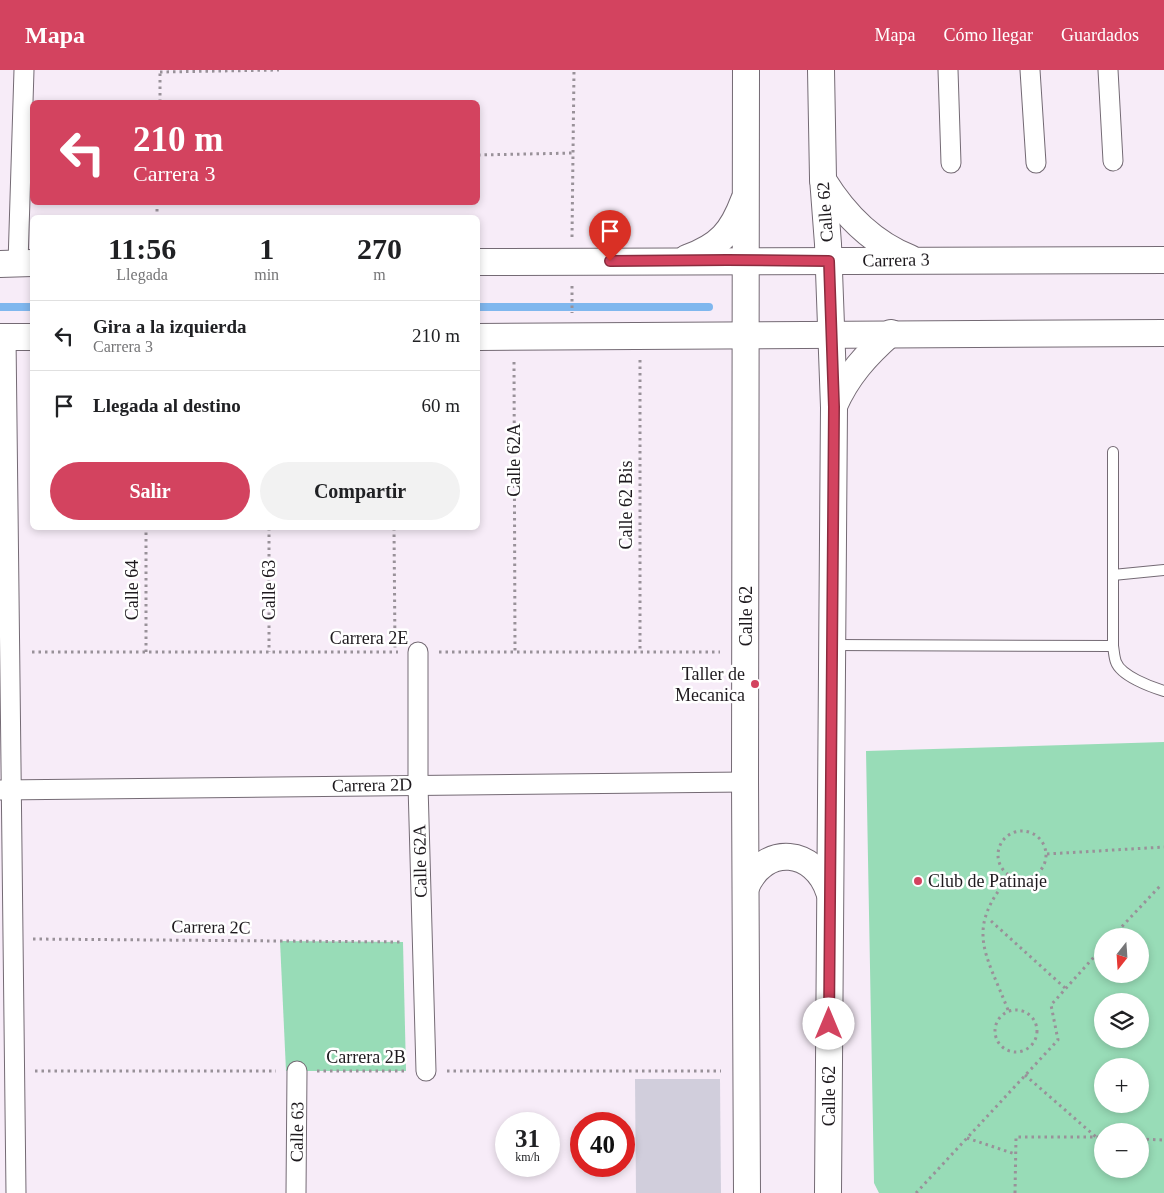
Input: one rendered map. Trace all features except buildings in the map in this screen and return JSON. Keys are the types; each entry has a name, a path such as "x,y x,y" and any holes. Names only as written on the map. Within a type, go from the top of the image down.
{"street":[{"path":"17,263 24,70"},
{"name":"Calle 62","path":"746,70 745,782 747,1193"},
{"name":"Calle 62","path":"821,70 823,178 829,261 834,407 828,1193"},
{"path":"948,70 951,163"},
{"path":"1030,70 1036,163"},
{"path":"1112,161 1108,70 1115,70"},
{"path":"667,261 687,258 706,251 722,239 736,221 744,200 746,177"},
{"path":"823,178 834,196 861,227 894,252 912,259"},
{"name":"Carrera 3","path":"480,262 912,259 1164,260"},
{"path":"480,337 747,336 891,333 1164,333"},
{"path":"834,407 841,390 858,365 891,333"},
{"path":"16,1193 13,939 6,790 10,652 3,338 30,338"},
{"name":"Calle 62A","path":"418,652 418,785 426,1071"},
{"name":"Carrera 2D","path":"6,790 745,782"},
{"path":"746,887 750,877 767,862 778,858 790,857 801,859 815,868 826,882 829,892"},
{"name":"Calle 63","path":"296,1193 297,1071"}],"lane":[{"path":"1113,452 1113,646 1116,664 1124,673 1151,687 1164,691"},
{"path":"1113,575 1164,570"},
{"path":"831,645 1113,646"}],"path":[{"path":"160,100 160,71 279,70"},
{"path":"572,246 574,70"},
{"path":"480,155 574,153"},
{"path":"572,281 572,315"},
{"name":"Calle 62 Bis","path":"640,358 640,652"},
{"name":"Calle 62A","path":"514,359 516,652"},
{"name":"Calle 64","path":"146,530 146,652"},
{"name":"Calle 63","path":"269,530 269,652"},
{"path":"394,530 395,652"},
{"name":"Carrera 2E","path":"10,652 728,652"},
{"path":"1026,831 1036,835 1044,843 1047,854 1042,870 1027,879 1010,876 1002,869 998,858 998,847 1005,837 1014,832 1026,831"},
{"path":"1047,854 1164,847"},
{"path":"1008,1010 984,953 982,939 983,926 994,895 1010,876"},
{"path":"1120,928 1161,884"},
{"path":"991,921 1066,988"},
{"name":"Carrera 2C","path":"13,939 422,943"},
{"path":"916,1193 1058,1040 1050,1005 1094,957"},
{"path":"1021,1009 1033,1016 1038,1029 1035,1042 1025,1051 1011,1052 999,1045 994,1032 997,1019 1008,1010 1021,1009"},
{"name":"Carrera 2B","path":"14,1071 722,1071"},
{"path":"1025,1075 1094,1134"},
{"path":"1015,1193 1016,1137 1094,1137"},
{"path":"966,1138 1015,1154"},
{"path":"1149,1139 1164,1140"}],"green space":[{"path":"1164,742 1164,1193 879,1193 874,1183 866,751"},
{"path":"280,941 403,942 406,1071 286,1071"}],"waterway":[{"path":"0,307 30,307"},
{"path":"480,307 709,307"}],"place":[{"name":"Taller de Mecanica","path":"755,684"},
{"name":"Club de Patinaje","path":"918,881"}],"route":[{"path":"610,261 829,261 834,407 829,1024"}]}
